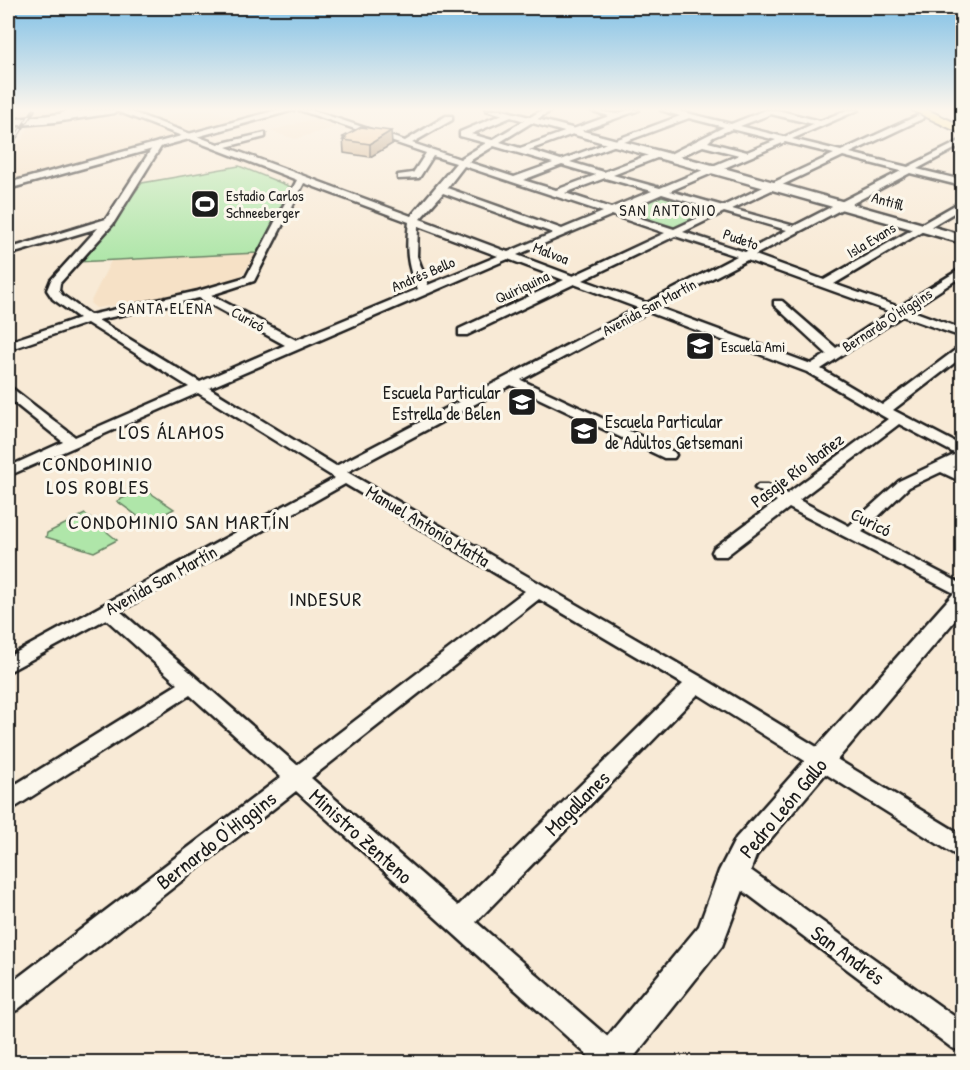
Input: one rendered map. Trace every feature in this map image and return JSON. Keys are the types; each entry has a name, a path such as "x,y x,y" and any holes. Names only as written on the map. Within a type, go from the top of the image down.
{"street":[{"path":"8,186 106,160"},
{"name":"Manuel Antonio Matta","path":"149,160 109,222 58,277 53,286 57,297 87,319 341,475 696,683 963,847"},
{"name":"Malvoa","path":"252,160 812,369 883,411 963,451"},
{"path":"401,177 416,176 426,160"},
{"name":"Pudeto","path":"460,160 746,256 963,333"},
{"path":"555,160 796,230"},
{"path":"516,179 568,160"},
{"path":"557,193 643,160"},
{"name":"Antifil","path":"682,160 963,239"},
{"name":"Andrés Bello","path":"8,472 295,345 737,160"},
{"name":"Quiriquina","path":"463,332 829,160"},
{"path":"867,160 963,183"},
{"name":"Avenida San Martín","path":"8,665 511,380 928,160"},
{"path":"425,291 413,270 410,255 414,219 463,161"},
{"path":"8,346 87,319 201,294 250,279 302,178"},
{"path":"441,189 563,233"},
{"name":"Isla Evans","path":"826,284 963,204"},
{"path":"8,252 109,222"},
{"name":"Bernardo O'Higgins","path":"812,369 963,271"},
{"name":"Curicó","path":"201,294 295,345"},
{"path":"778,303 835,354"},
{"path":"883,411 963,351"},
{"path":"511,380 669,455"},
{"path":"8,392 74,443"},
{"name":"Pasaje Río Ibañez","path":"720,552 898,418"},
{"path":"850,534 904,484 963,457"},
{"path":"944,467 963,478"},
{"name":"Curicó","path":"763,488 963,591"},
{"name":"Bernardo O'Higgins","path":"8,1001 537,591"},
{"name":"Pedro León Gallo","path":"611,1061 711,935 734,872 746,847 963,598"},
{"name":"Ministro Zenteno","path":"108,610 611,1061"},
{"name":"Magallanes","path":"458,923 696,683"},
{"path":"9,799 191,684"},
{"name":"San Andrés","path":"734,872 963,1038"}],"shaded area":[{"path":"8,160 97,160 8,184"},
{"path":"257,253 239,279 194,293 96,308 90,303 111,261"}],"green space":[{"name":"Estadio Carlos Schneeberger","path":"239,166 291,187 257,253 77,262 114,220 142,183"},
{"path":"665,193 716,209 674,228 622,211"},
{"path":"143,488 174,509 147,523 117,501"},
{"path":"85,514 117,540 94,552 46,537 47,533"}],"place":[{"name":"Estadio Carlos Schneeberger","path":"205,204"},
{"name":"Escuela Ami","path":"700,346"},
{"name":"Escuela Particular Estrella de Belen","path":"522,402"},
{"name":"Escuela Particular de Adultos Getsemani","path":"584,431"}],"district":[{"name":"SAN ANTONIO","path":"668,210"},
{"name":"SANTA ELENA","path":"166,308"},
{"name":"LOS ÁLAMOS","path":"172,431"},
{"name":"CONDOMINIO LOS ROBLES","path":"98,474"},
{"name":"CONDOMINIO SAN MARTÍN","path":"179,521"},
{"name":"INDESUR","path":"326,598"}]}
